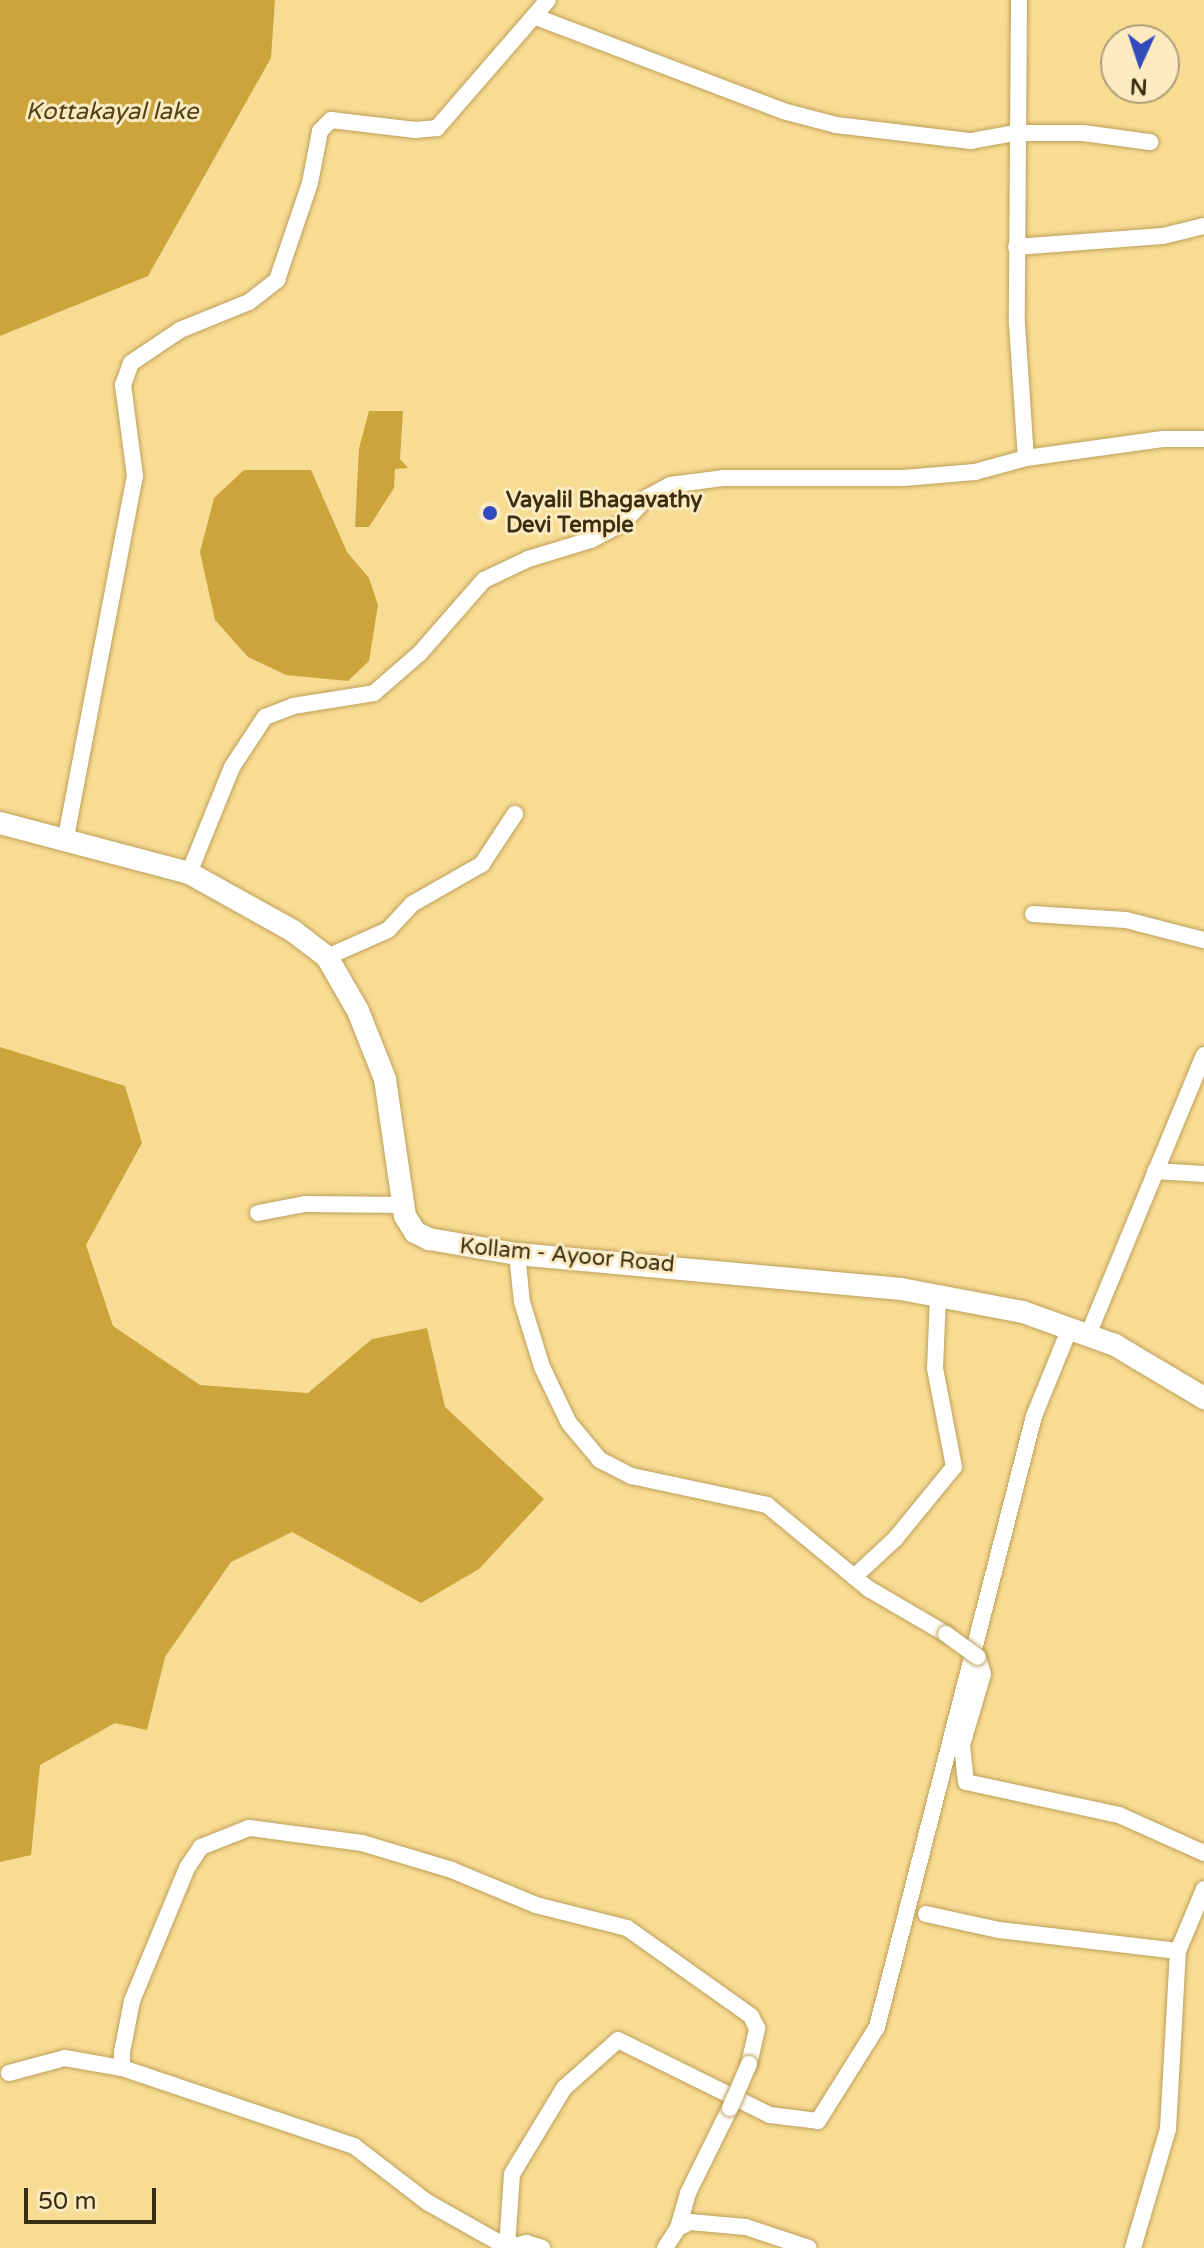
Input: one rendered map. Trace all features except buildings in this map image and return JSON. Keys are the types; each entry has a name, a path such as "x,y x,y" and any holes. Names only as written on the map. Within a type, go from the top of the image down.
{"main road":[{"name":"Kollam - Ayoor Road","path":"0,823 66,837 189,873 293,931 327,957 358,1011 385,1079 404,1205 415,1232 429,1239 517,1254 938,1296 1023,1312 1079,1332 1204,1398"}],"street":[{"path":"66,837 135,476 123,385 131,363 180,330 249,302 277,280 310,183 320,131 331,120 415,130 437,128 548,0"},
{"path":"1019,0 1016,247 1026,458"},
{"path":"536,17 783,111 836,125 971,141 1015,133 1116,135 1150,142"},
{"path":"1016,247 1163,236 1204,226"},
{"path":"189,873 232,767 265,717 293,706 374,693 420,653 484,580 528,559 591,540 623,523 646,498 670,485 723,478 904,478 975,472 1026,458 1163,439 1204,439"},
{"path":"327,957 388,930 423,896 482,864 515,814"},
{"path":"1033,914 1126,920 1204,940"},
{"path":"507,2247 512,2174 564,2088 618,2040 770,2115 818,2121 877,2027 1034,1416 1079,1332 1155,1171 1204,1055"},
{"path":"1155,1171 1204,1174"},
{"path":"258,1213 305,1204 404,1205"},
{"path":"517,1254 522,1302 542,1367 569,1423 600,1460 632,1476 767,1505 854,1577 978,1657 983,1674 962,1745 966,1782 1119,1815 1204,1853"},
{"path":"854,1577 952,1474 954,1458 933,1346 938,1296"},
{"path":"122,2068 123,2034 132,2001 187,1868 208,1843 249,1828 362,1843 452,1870 536,1905 627,1928 751,2016 757,2028 749,2064 688,2193 678,2228 665,2248"},
{"path":"1133,2248 1168,2129 1178,1951 1204,1889"},
{"path":"926,1914 999,1930 1178,1951"},
{"path":"9,2073 65,2058 122,2068 354,2146 427,2202 507,2247 526,2243 542,2248"},
{"path":"678,2228 690,2222 746,2227 799,2246"}],"water":[{"name":"Kottakayal lake","path":"0,0 275,0 271,58 148,276 0,336"},
{"path":"369,411 403,411 400,459 408,468 395,469 394,488 369,527 355,527 359,448"},
{"path":"244,470 311,470 347,552 369,578 378,605 369,661 348,681 286,675 248,657 215,620 200,552 214,498"},
{"path":"0,1047 125,1086 142,1143 86,1245 113,1326 200,1385 308,1393 372,1339 427,1328 445,1407 544,1499 479,1569 421,1603 292,1532 231,1562 165,1657 147,1730 115,1723 40,1765 31,1855 0,1862"}],"place":[{"name":"Vayalil Bhagavathy Devi Temple","path":"490,513"}]}
